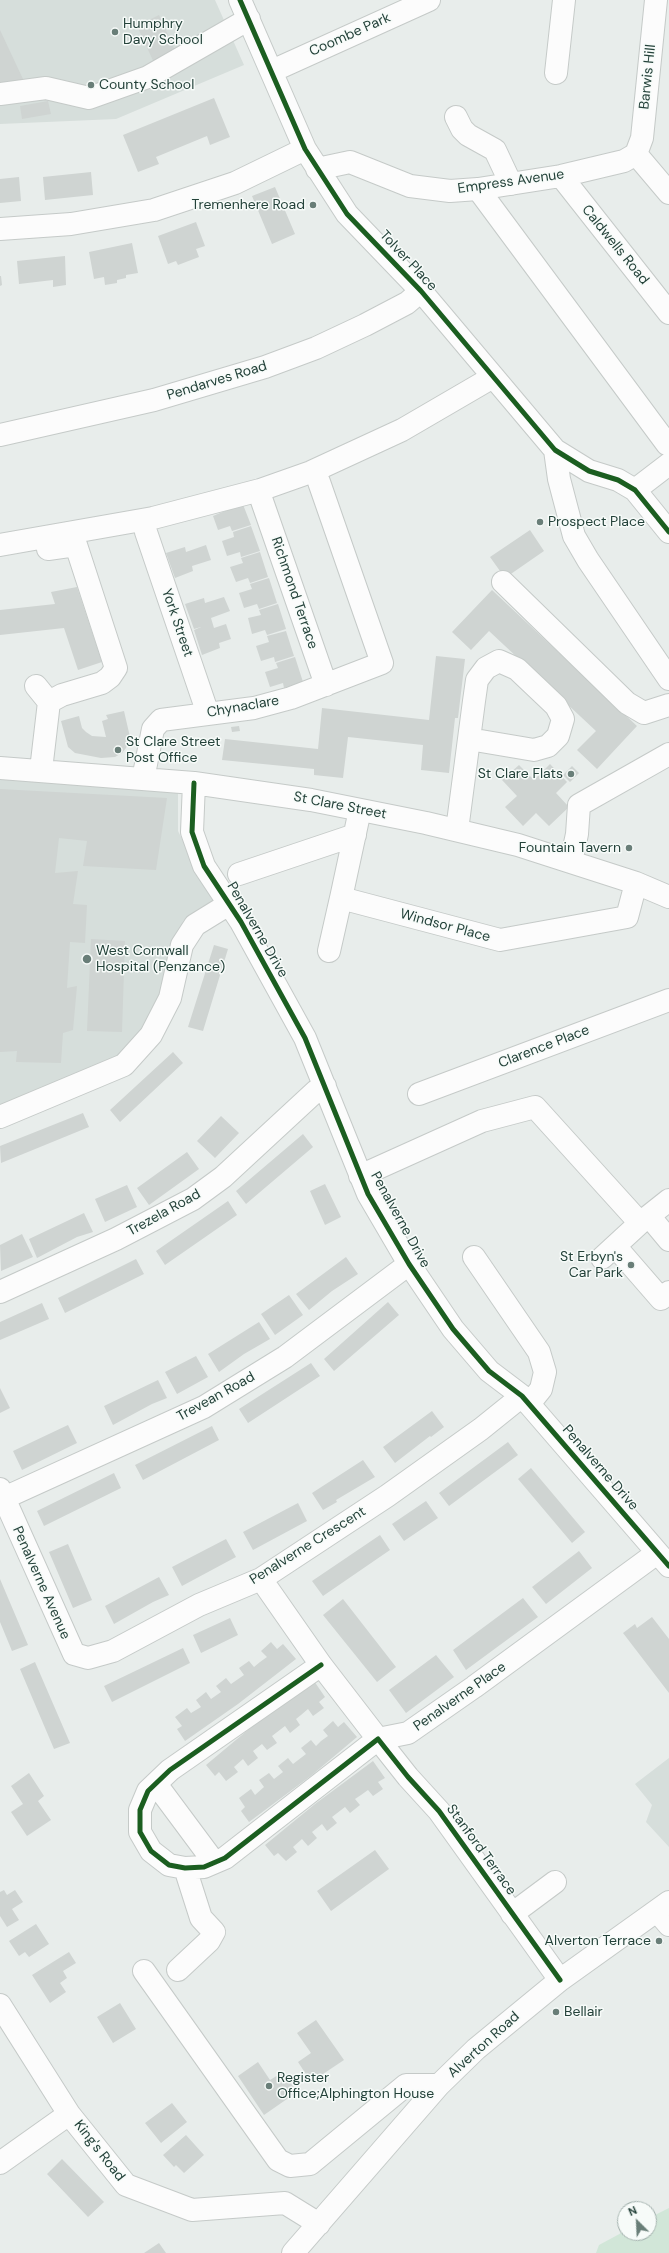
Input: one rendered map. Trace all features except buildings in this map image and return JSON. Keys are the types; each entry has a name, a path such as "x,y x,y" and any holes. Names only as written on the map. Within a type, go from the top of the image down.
{"street":[{"name":"Coombe Park","path":"272,71 429,0"},
{"path":"556,73 564,0"},
{"name":"Barwis Hill","path":"636,154 642,138 656,0"},
{"name":"Tolver Place","path":"245,10 305,149 347,214 421,291 555,450"},
{"path":"0,94 46,88 89,98 148,76 245,10"},
{"path":"456,117 462,129 468,135 495,150 511,184"},
{"path":"0,229 71,224 154,210 235,183 305,149"},
{"path":"636,154 669,193"},
{"name":"Empress Avenue","path":"317,169 350,162 410,186 450,191 478,190 561,176 624,161 636,154"},
{"name":"Caldwells Road","path":"561,176 669,313"},
{"path":"478,190 668,454 635,490"},
{"name":"Pendarves Road","path":"0,435 154,400 265,367 316,348 365,325 407,303 421,291"},
{"path":"0,545 153,518 200,507 260,490 312,472 402,430 493,377"},
{"path":"555,450 589,471 618,480 635,490 669,532"},
{"path":"555,450 559,479 574,536 588,560 669,679"},
{"name":"Chynaclare","path":"143,779 153,729 161,720 254,708 291,698 382,663 319,482"},
{"name":"Richmond Terrace","path":"262,501 326,685"},
{"name":"York Street","path":"146,532 208,714"},
{"path":"0,556 76,545 116,668 110,677 102,683 62,695 42,694 41,770"},
{"path":"503,582 627,703 644,713 669,705"},
{"path":"457,830 469,739 477,680 486,668 499,661 517,669 556,706 563,719 558,736 548,746 534,750 469,739"},
{"path":"571,862 577,834 579,805 669,754"},
{"name":"St Clare Street","path":"0,768 194,783 310,800 457,830 518,845 636,883 669,897"},
{"name":"Penalverne Drive","path":"194,783 192,832 204,866 229,904 305,1038 368,1194 409,1264 454,1328 489,1371 525,1400 663,1560"},
{"path":"329,951 360,810"},
{"path":"239,874 355,835"},
{"name":"Windsor Place","path":"341,898 500,940 627,917 636,883"},
{"path":"0,1117 124,1065 151,1036 167,1004 182,945 195,925 229,904"},
{"name":"Clarence Place","path":"420,1094 669,1000"},
{"name":"Trezela Road","path":"0,1292 116,1239 193,1199 223,1178 316,1092 325,1086"},
{"path":"360,1176 482,1121 535,1107 644,1220 669,1240"},
{"path":"669,1200 644,1220 609,1252 661,1299 669,1292"},
{"name":"Penalverne Crescent","path":"74,1654 88,1658 112,1651 199,1605 261,1579 387,1496 481,1429 541,1389 544,1372 539,1352 474,1257"},
{"name":"Trevean Road","path":"2,1494 204,1406 285,1357 409,1264"},
{"name":"Penalverne Avenue","path":"2,1494 74,1654"},
{"name":"Penalverne Place","path":"378,1739 408,1733 548,1633 663,1560"},
{"path":"261,1579 321,1665 378,1739 225,1858 204,1867 185,1868 169,1865 151,1851 140,1832 140,1810 148,1791 170,1770 321,1665"},
{"name":"Stanford Terrace","path":"378,1739 408,1777 439,1811 560,1980"},
{"path":"156,1784 214,1862"},
{"path":"178,1970 209,1941 214,1932 201,1918 185,1868"},
{"path":"512,1914 554,1882"},
{"name":"Alverton Road","path":"293,2253 439,2085 476,2049 560,1980 665,1913"},
{"path":"144,1971 278,2160 290,2166 310,2164 406,2085 439,2085"},
{"name":"King's Road","path":"0,2005 69,2114 126,2185 192,2210 285,2203 319,2224"},
{"path":"0,2163 69,2114"}],"shaded area":[{"name":"Humphry Davy School","path":"0,0 215,0 244,65 116,119 0,124"},
{"name":"West Cornwall Hospital (Penzance)","path":"0,778 178,787 178,831 213,901 183,921 165,997 149,1025 119,1059 0,1109"},
{"path":"669,1758 669,1847 646,1822 652,1805 635,1784"}],"green space":[{"path":"669,2208 669,2253 596,2253 599,2245 617,2235 617,2241 657,2241 657,2214"}],"cycle path":[{"path":"240,0 305,149 347,214 421,291 555,450 589,471 618,480 635,490 669,532"},
{"path":"194,783 192,832 204,866 241,922 305,1038 368,1194 409,1264 453,1329 489,1371 522,1396 669,1566"},
{"path":"321,1665 170,1770 148,1791 140,1810 140,1832 151,1851 169,1865 185,1868 204,1867 225,1858 378,1739 408,1777 439,1811 560,1980"}],"place":[{"name":"Humphry Davy School","path":"115,32"},
{"name":"County School","path":"91,85"},
{"name":"Tremenhere Road","path":"313,205"},
{"name":"Prospect Place","path":"540,522"},
{"name":"St Clare Street Post Office","path":"118,750"},
{"name":"St Clare Flats","path":"571,774"},
{"name":"Fountain Tavern","path":"629,848"},
{"name":"West Cornwall Hospital (Penzance)","path":"87,959"},
{"name":"St Erbyn's Car Park","path":"631,1265"},
{"name":"Alverton Terrace","path":"659,1941"},
{"name":"Bellair","path":"556,2012"},
{"name":"Register Office;Alphington House","path":"269,2086"}]}
